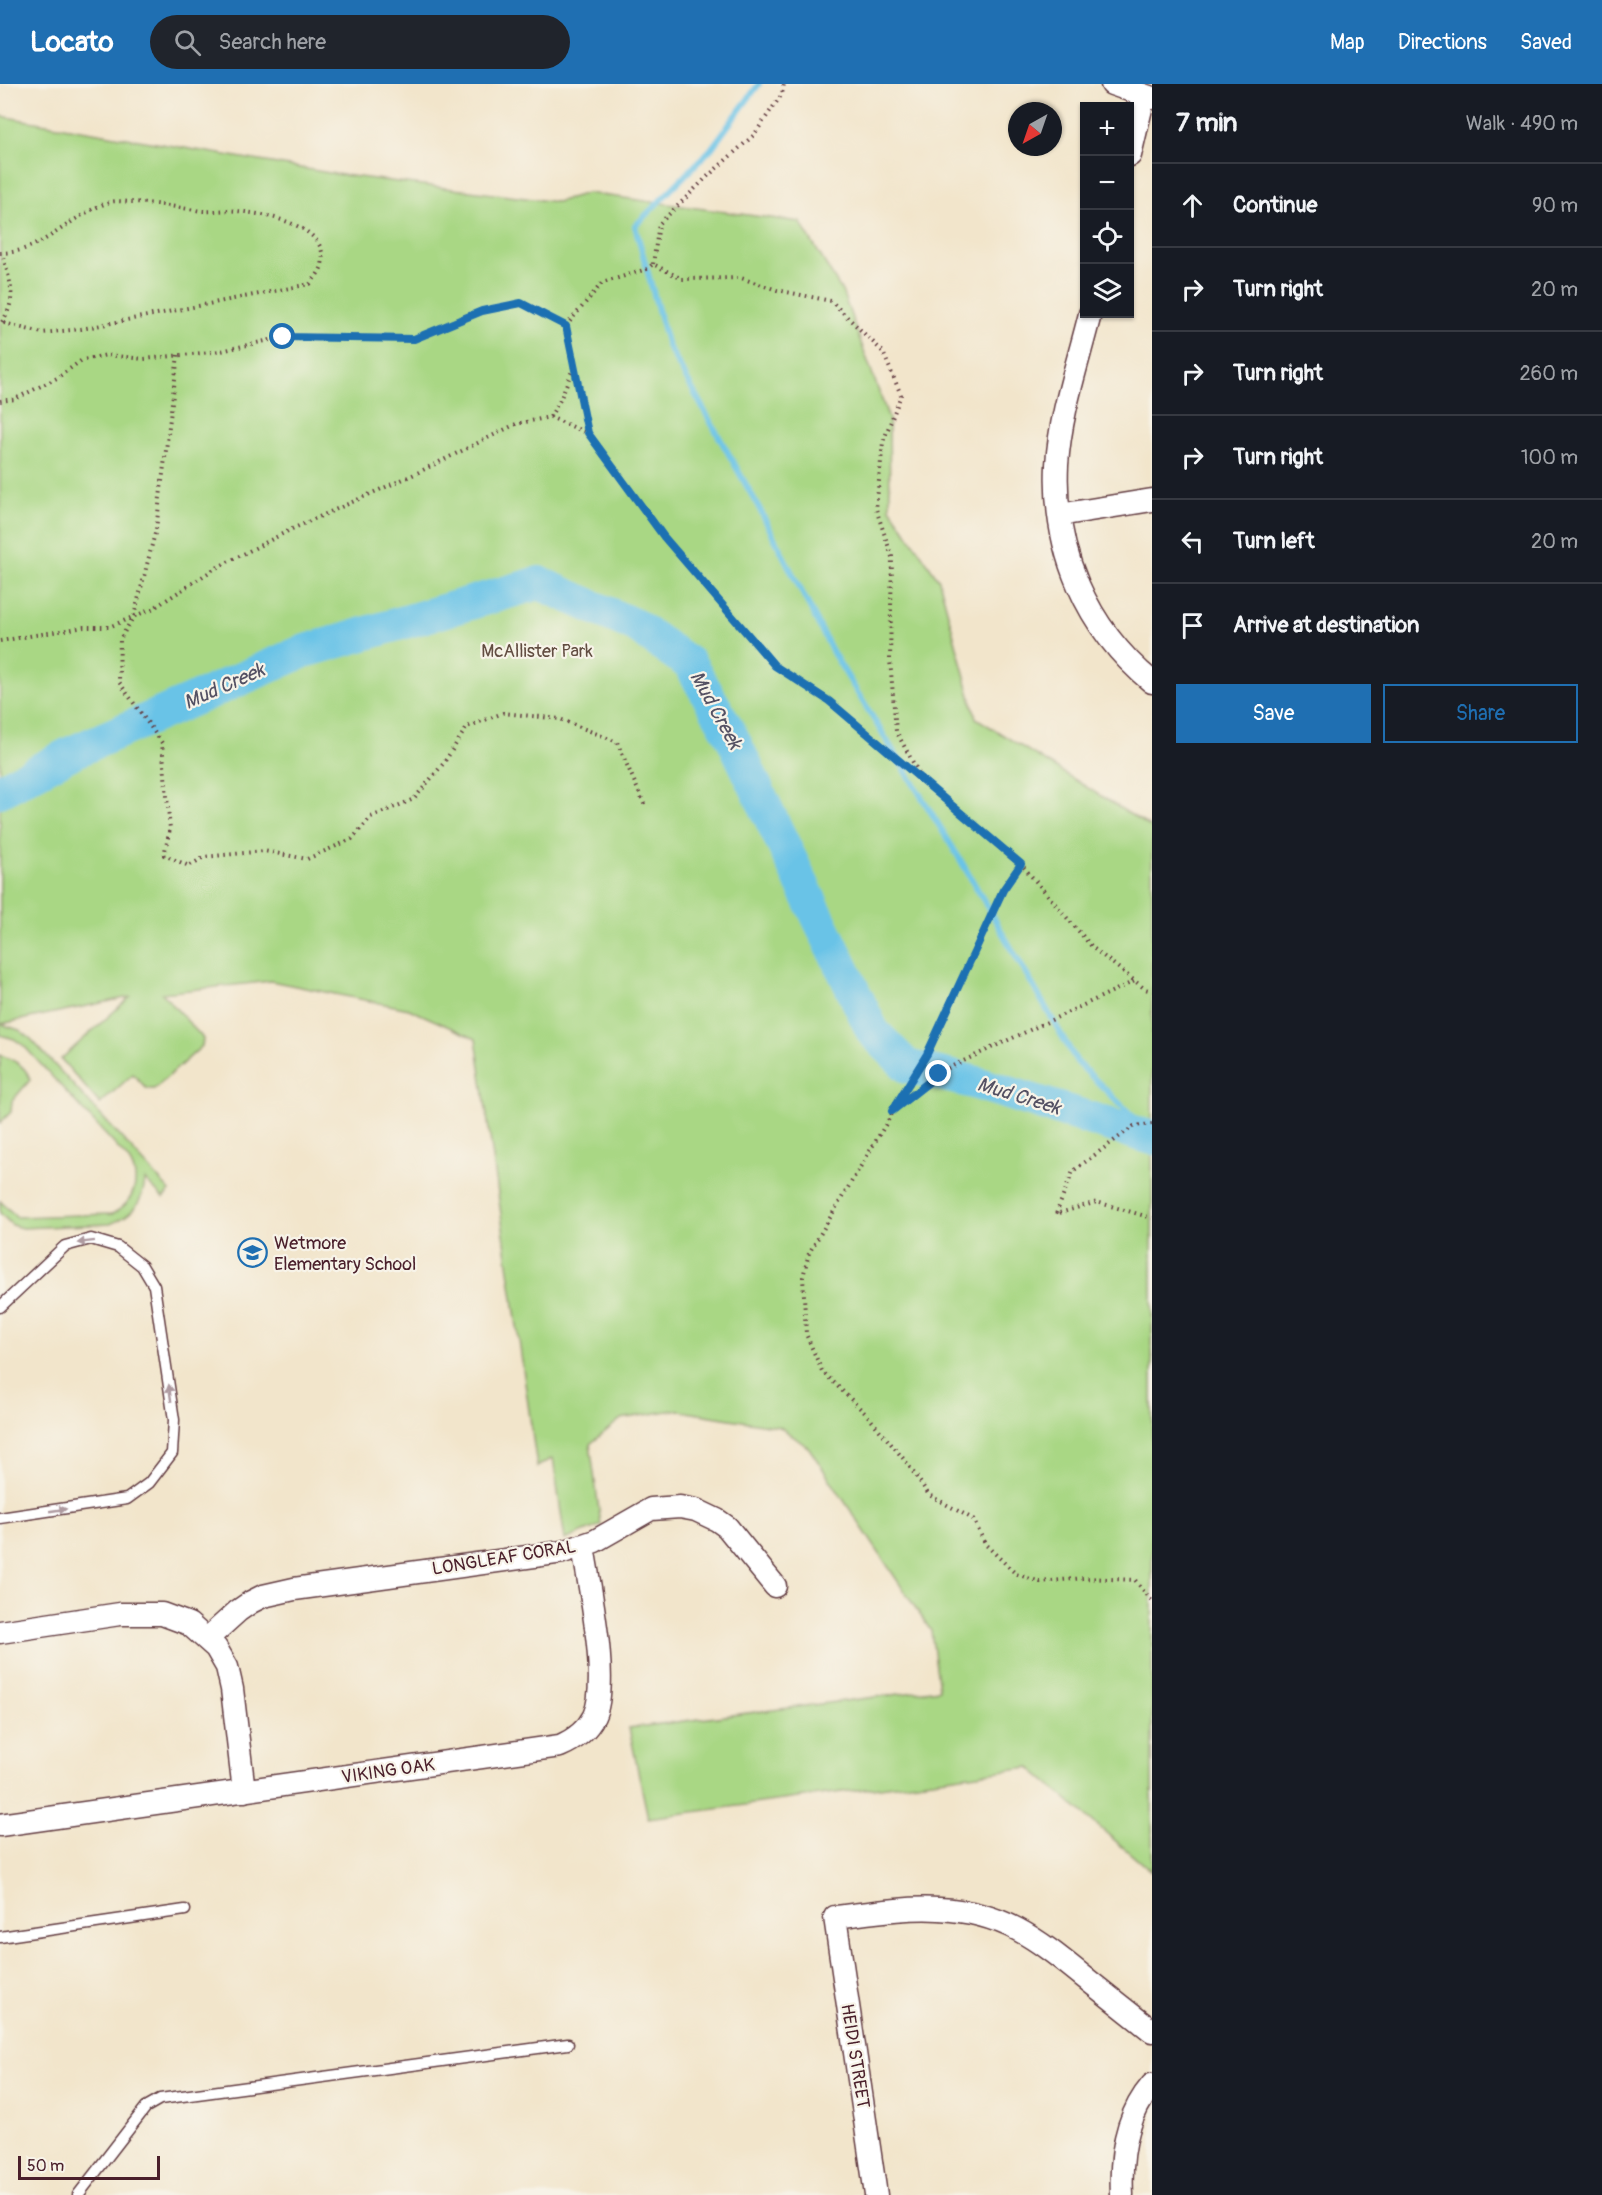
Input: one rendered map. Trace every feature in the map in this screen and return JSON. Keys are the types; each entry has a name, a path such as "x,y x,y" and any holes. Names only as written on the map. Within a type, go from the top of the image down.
{"street":[{"path":"1112,84 1148,97 1134,142"},
{"path":"1089,318 1061,438 1057,465 1060,532 1072,569 1088,606 1115,647 1134,668 1152,682"},
{"path":"1059,515 1152,500"},
{"name":"LONGLEAF CORAL","path":"207,1639 238,1611 263,1596 294,1589 564,1552 583,1546 651,1509 680,1507 696,1510 717,1520 727,1527 775,1586"},
{"name":"VIKING OAK","path":"0,1826 548,1749 571,1741 584,1730 594,1716 600,1697 600,1666 583,1546"},
{"path":"0,1632 120,1614 162,1614 189,1623 216,1648 227,1666 232,1689 244,1791"},
{"name":"HEIDI STREET","path":"876,2195 835,1917 918,1908 939,1908 970,1912 1001,1921 1039,1940 1152,2031"},
{"path":"1122,2195 1124,2145 1135,2111 1152,2085"}],"lane":[{"path":"0,1307 65,1246 91,1239 118,1247 142,1266 154,1286 174,1420 172,1453 149,1483 127,1499 0,1518"},
{"path":"0,1937 185,1910"},
{"path":"78,2195 146,2107 160,2099 568,2044"}],"path":[{"path":"566,326 602,283 647,269 653,264 659,224 709,174 754,135 782,94 784,84"},
{"path":"112,201 167,204 198,211 236,210 278,219 309,231 321,246 322,266 310,284 81,329 42,333 1,322 11,308 11,291 1,253 35,245 89,211 112,201"},
{"path":"653,264 682,279 741,278 777,290 831,301 883,352 902,395 883,442 876,509 892,557 890,660 896,731 924,783"},
{"path":"0,401 15,399 26,394 57,378 82,360 107,355 144,359 222,351 283,337 414,339 482,311 521,303 566,326"},
{"path":"566,326 588,433 664,537 775,666 829,701 1021,864 1094,948 1145,989 1152,991"},
{"path":"178,355 156,529 135,616 120,639 119,682 162,743 170,829 164,855 189,866 204,857 264,851 307,859 352,839 371,817 414,799 468,727 503,713 560,718 617,742 645,806"},
{"path":"550,417 560,400 574,366"},
{"path":"0,641 84,627 110,627 154,608 214,569 292,529 417,473 516,424 550,417 588,433"},
{"path":"1021,864 1003,890 927,1054 809,1254 803,1277 806,1334 822,1371 867,1414 907,1463 929,1495 973,1520 986,1545 1016,1574 1040,1582 1084,1578 1135,1580 1152,1601"},
{"path":"892,1111 944,1070 1135,981"},
{"path":"1152,1124 1134,1126 1073,1171 1056,1214 1096,1202 1152,1218"}],"green space":[{"name":"McAllister Park","path":"0,116 335,174 557,202 587,193 800,222 842,291 889,419 890,508 939,580 976,718 1152,828 1152,1872 1029,1767 648,1818 629,1728 939,1689 931,1631 809,1448 780,1427 674,1410 621,1419 590,1444 601,1525 565,1540 553,1458 537,1467 476,1039 409,1009 271,981 162,993 201,1036 202,1046 154,1089 147,1089 133,1074 100,1104 61,1059 130,997 1,1024 19,1030 31,1039 170,1191 163,1198 145,1180 142,1195 135,1208 110,1224 22,1228 12,1225 0,1213 0,1201 17,1217 112,1214 126,1204 134,1190 135,1182 132,1166 127,1158 24,1046 14,1039 0,1035"},
{"path":"0,1055 22,1067 30,1080 12,1101 11,1112 0,1123"}],"waterway":[{"path":"759,84 711,149 635,226 668,346 758,506 833,653 961,861 1077,1062 1152,1135"},
{"name":"Mud Creek","path":"0,791 71,753 302,652 539,583 636,626 690,664 731,735 873,1032 907,1066 973,1082 1152,1138"}],"place":[{"name":"Wetmore Elementary School","path":"253,1253"}],"route":[{"path":"283,337 414,339 482,311 521,303 566,326 588,433 664,537 775,666 829,701 1021,864 1003,890 927,1054 892,1111 939,1074"}]}
